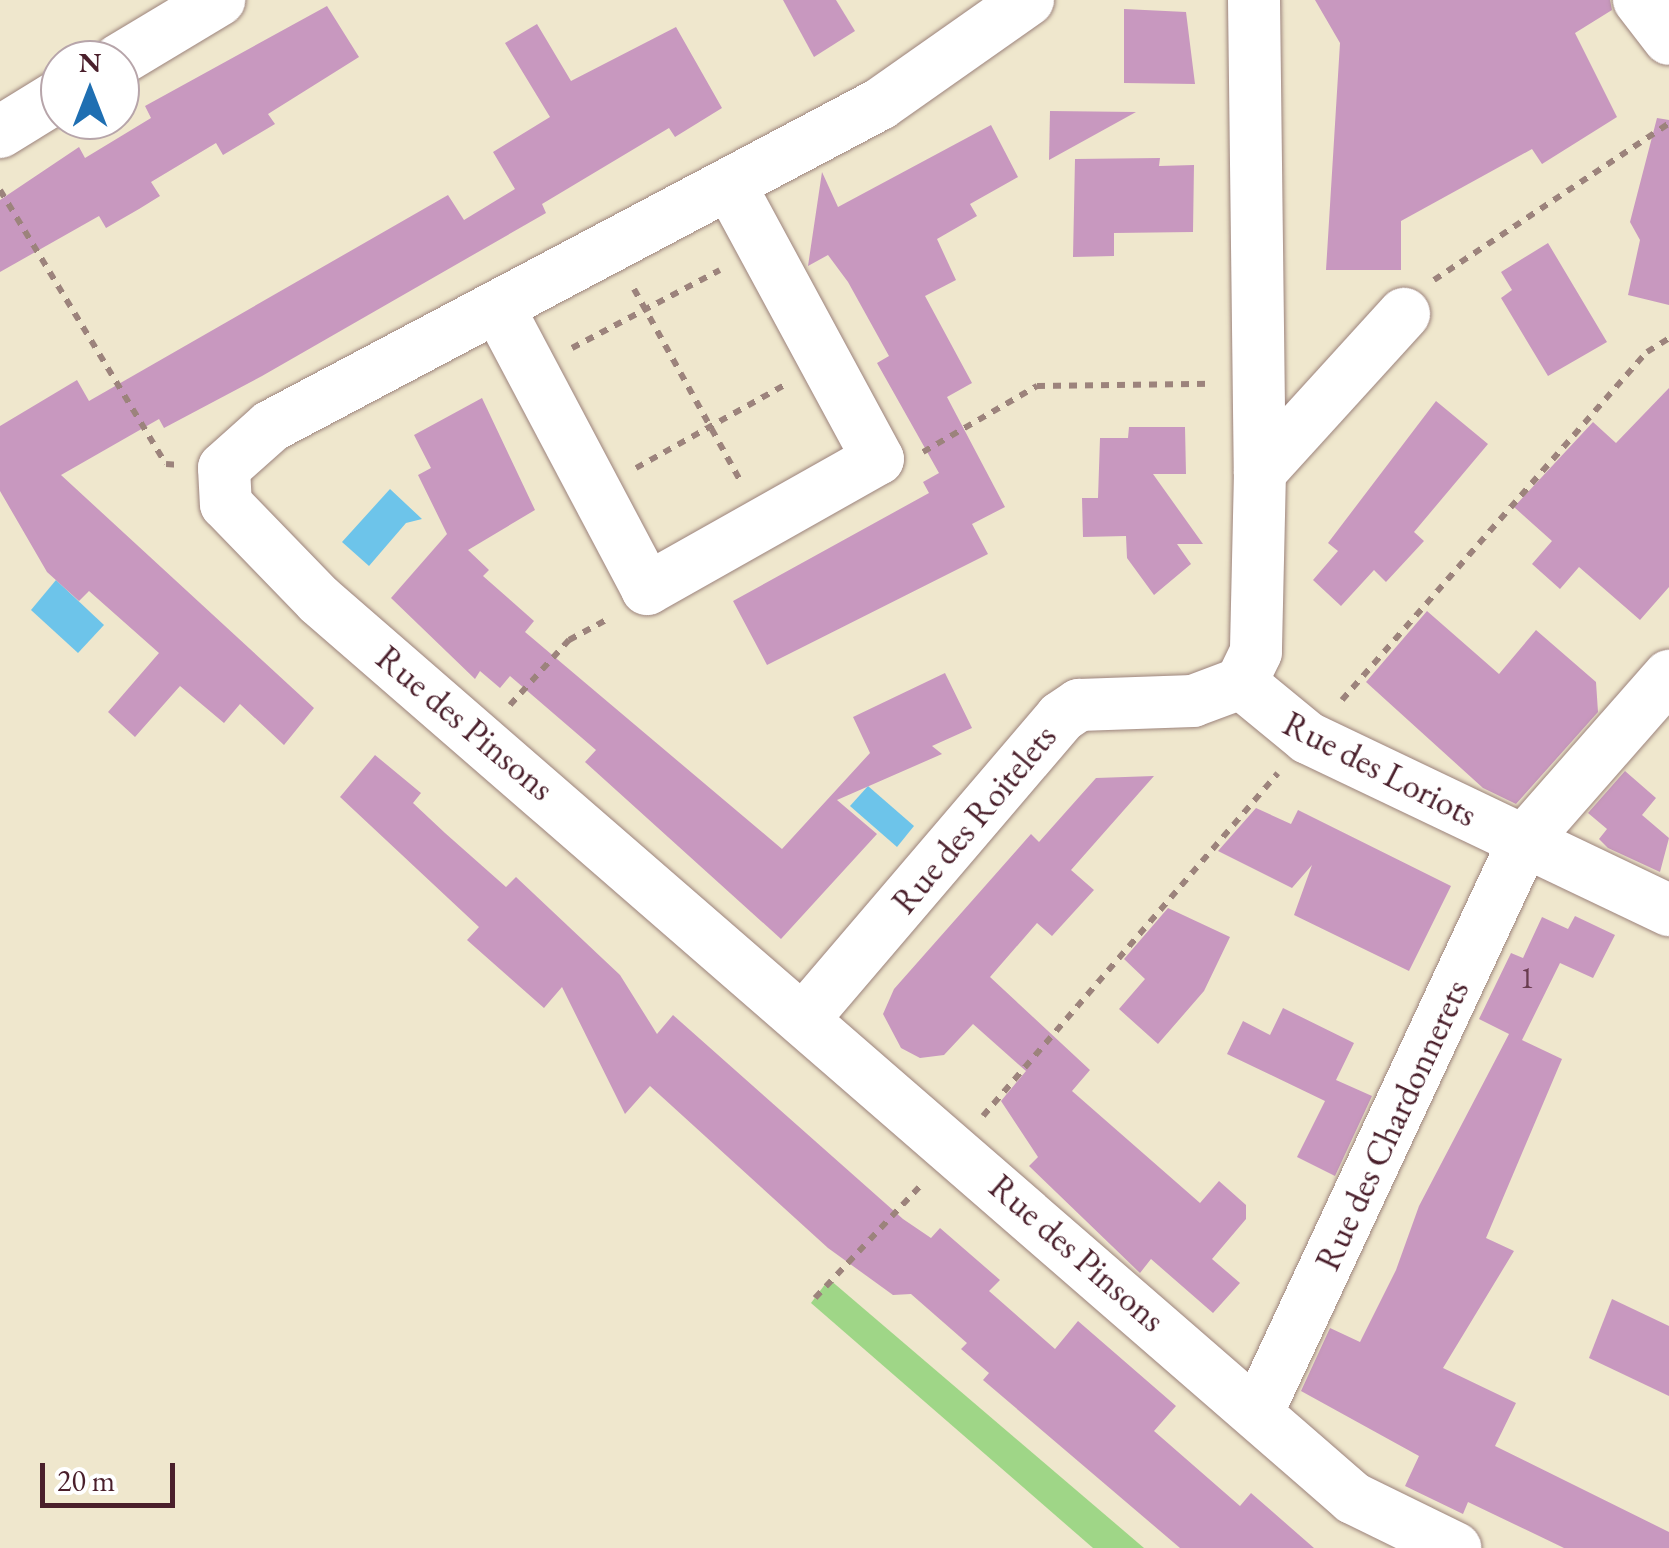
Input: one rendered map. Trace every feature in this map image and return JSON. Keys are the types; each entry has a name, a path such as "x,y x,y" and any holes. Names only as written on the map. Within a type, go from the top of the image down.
{"street":[{"path":"140,47 219,0"},
{"path":"224,468 271,426 880,104 1028,0"},
{"path":"1240,684 1256,652 1260,472 1274,403 1254,0"},
{"path":"1640,0 1669,40"},
{"path":"0,132 40,108"},
{"path":"498,306 646,590 878,459 730,186"},
{"path":"1274,403 1404,314"},
{"name":"Rue des Pinsons","path":"224,468 226,504 319,600 483,736 1260,1410 1354,1498 1455,1548"},
{"name":"Rue des Chardonnerets","path":"1260,1410 1524,842 1669,676"},
{"name":"Rue des Loriots","path":"1240,684 1308,738 1669,910"},
{"name":"Rue des Roitelets","path":"804,1018 1061,717 1079,705 1194,701 1240,684"}],"path":[{"path":"1404,314 1451,261 1669,123"},
{"path":"0,190 166,464 224,468"},
{"path":"613,246 765,524"},
{"path":"530,369 762,248"},
{"path":"816,1298 956,1148 1647,352 1669,338"},
{"path":"595,490 825,362"},
{"path":"878,459 903,464 1037,386 1274,403"},
{"path":"483,736 569,640 646,590"}],"green space":[{"path":"829,1279 1144,1548 1093,1548 811,1303"}],"water":[{"path":"390,489 422,519 406,523 369,566 342,542"},
{"path":"56,580 104,625 78,653 31,610"},
{"path":"868,786 914,826 897,847 850,806"}],"building":[{"path":"783,0 836,0 855,31 814,57"},
{"path":"1315,0 1610,0 1612,10 1575,33 1617,117 1542,164 1532,149 1401,221 1401,270 1326,270 1340,43"},
{"path":"327,6 359,57 268,114 275,124 223,155 216,143 151,182 160,196 139,209 106,228 99,216 0,272 0,200 79,147 85,158 115,140 140,140 140,125 151,118 145,106"},
{"path":"1124,9 1186,12 1195,84 1124,83"},
{"path":"537,24 571,81 676,27 722,108 675,137 669,128 542,204 546,213 262,376 164,428 159,419 61,475 314,708 284,745 240,704 224,723 180,686 135,737 108,712 159,653 89,591 79,601 47,572 0,491 0,426 77,380 89,401 448,195 464,220 515,189 493,152 550,117 505,43"},
{"path":"1050,111 1136,112 1049,160"},
{"path":"1657,118 1669,120 1669,305 1628,295 1640,240 1630,222"},
{"path":"991,125 1018,177 970,204 977,216 937,239 956,280 925,296 972,383 947,397 1005,507 972,524 988,554 767,665 733,601 929,493 923,482 939,473 877,363 889,356 848,282 828,255 808,266 822,172 838,207"},
{"path":"1160,158 1159,166 1194,165 1193,232 1114,233 1114,256 1073,257 1075,159"},
{"path":"1548,243 1607,342 1548,376 1501,298 1512,290 1501,272"},
{"path":"1669,388 1669,587 1640,620 1579,567 1560,589 1532,564 1552,541 1514,507 1593,422 1616,443"},
{"path":"482,398 535,510 468,550 489,570 483,576 534,621 525,632 782,849 870,753 853,717 945,673 972,728 932,746 942,754 837,800 877,834 781,939 585,762 596,750 510,676 500,688 480,671 475,679 391,598 447,534 418,475 431,468 414,435"},
{"path":"1436,401 1488,444 1414,532 1424,541 1386,582 1374,570 1341,606 1313,580 1338,551 1328,543"},
{"path":"1129,427 1185,427 1186,474 1153,474 1203,544 1177,544 1191,564 1154,595 1127,558 1126,536 1083,537 1082,498 1098,498 1100,438 1128,438"},
{"path":"1427,611 1499,674 1536,630 1596,682 1598,712 1516,804 1483,788 1366,682"},
{"path":"375,755 421,793 413,803 445,833 506,887 516,877 620,975 657,1034 673,1015 903,1219 931,1238 940,1228 1000,1280 989,1291 1055,1349 1078,1321 1176,1406 1154,1431 1240,1506 1251,1493 1314,1548 1180,1548 983,1380 989,1373 961,1349 967,1343 911,1294 893,1295 828,1248 650,1086 625,1114 562,987 544,1008 467,940 479,927 340,797"},
{"path":"1625,771 1656,798 1642,815 1669,838 1660,872 1608,848 1599,839 1607,829 1588,813"},
{"path":"1154,776 1071,870 1094,890 1052,936 1037,923 990,977 1090,1070 1072,1091 1200,1203 1219,1181 1246,1205 1246,1219 1212,1259 1240,1283 1213,1313 1151,1259 1140,1273 1029,1166 1038,1157 1001,1101 1026,1071 973,1024 944,1055 920,1058 901,1048 883,1014 894,989 1031,834 1039,842 1096,778"},
{"path":"1256,808 1291,824 1298,810 1451,886 1409,971 1294,915 1312,865 1292,888 1218,851"},
{"path":"1168,908 1230,937 1204,991 1158,1044 1119,1009 1145,979 1124,959"},
{"path":"1575,916 1615,935 1593,978 1560,963 1522,1040 1562,1059 1486,1238 1514,1251 1443,1368 1516,1403 1495,1446 1669,1532 1669,1548 1564,1548 1468,1502 1463,1514 1405,1486 1419,1456 1301,1391 1330,1328 1360,1342 1396,1270 1419,1206 1509,1034 1479,1019 1511,953 1523,958 1542,917 1568,929"},
{"path":"1283,1008 1354,1043 1336,1080 1372,1096 1335,1176 1297,1157 1325,1101 1227,1054 1243,1021 1270,1035"},
{"path":"1612,1299 1669,1326 1669,1396 1589,1358"}]}
